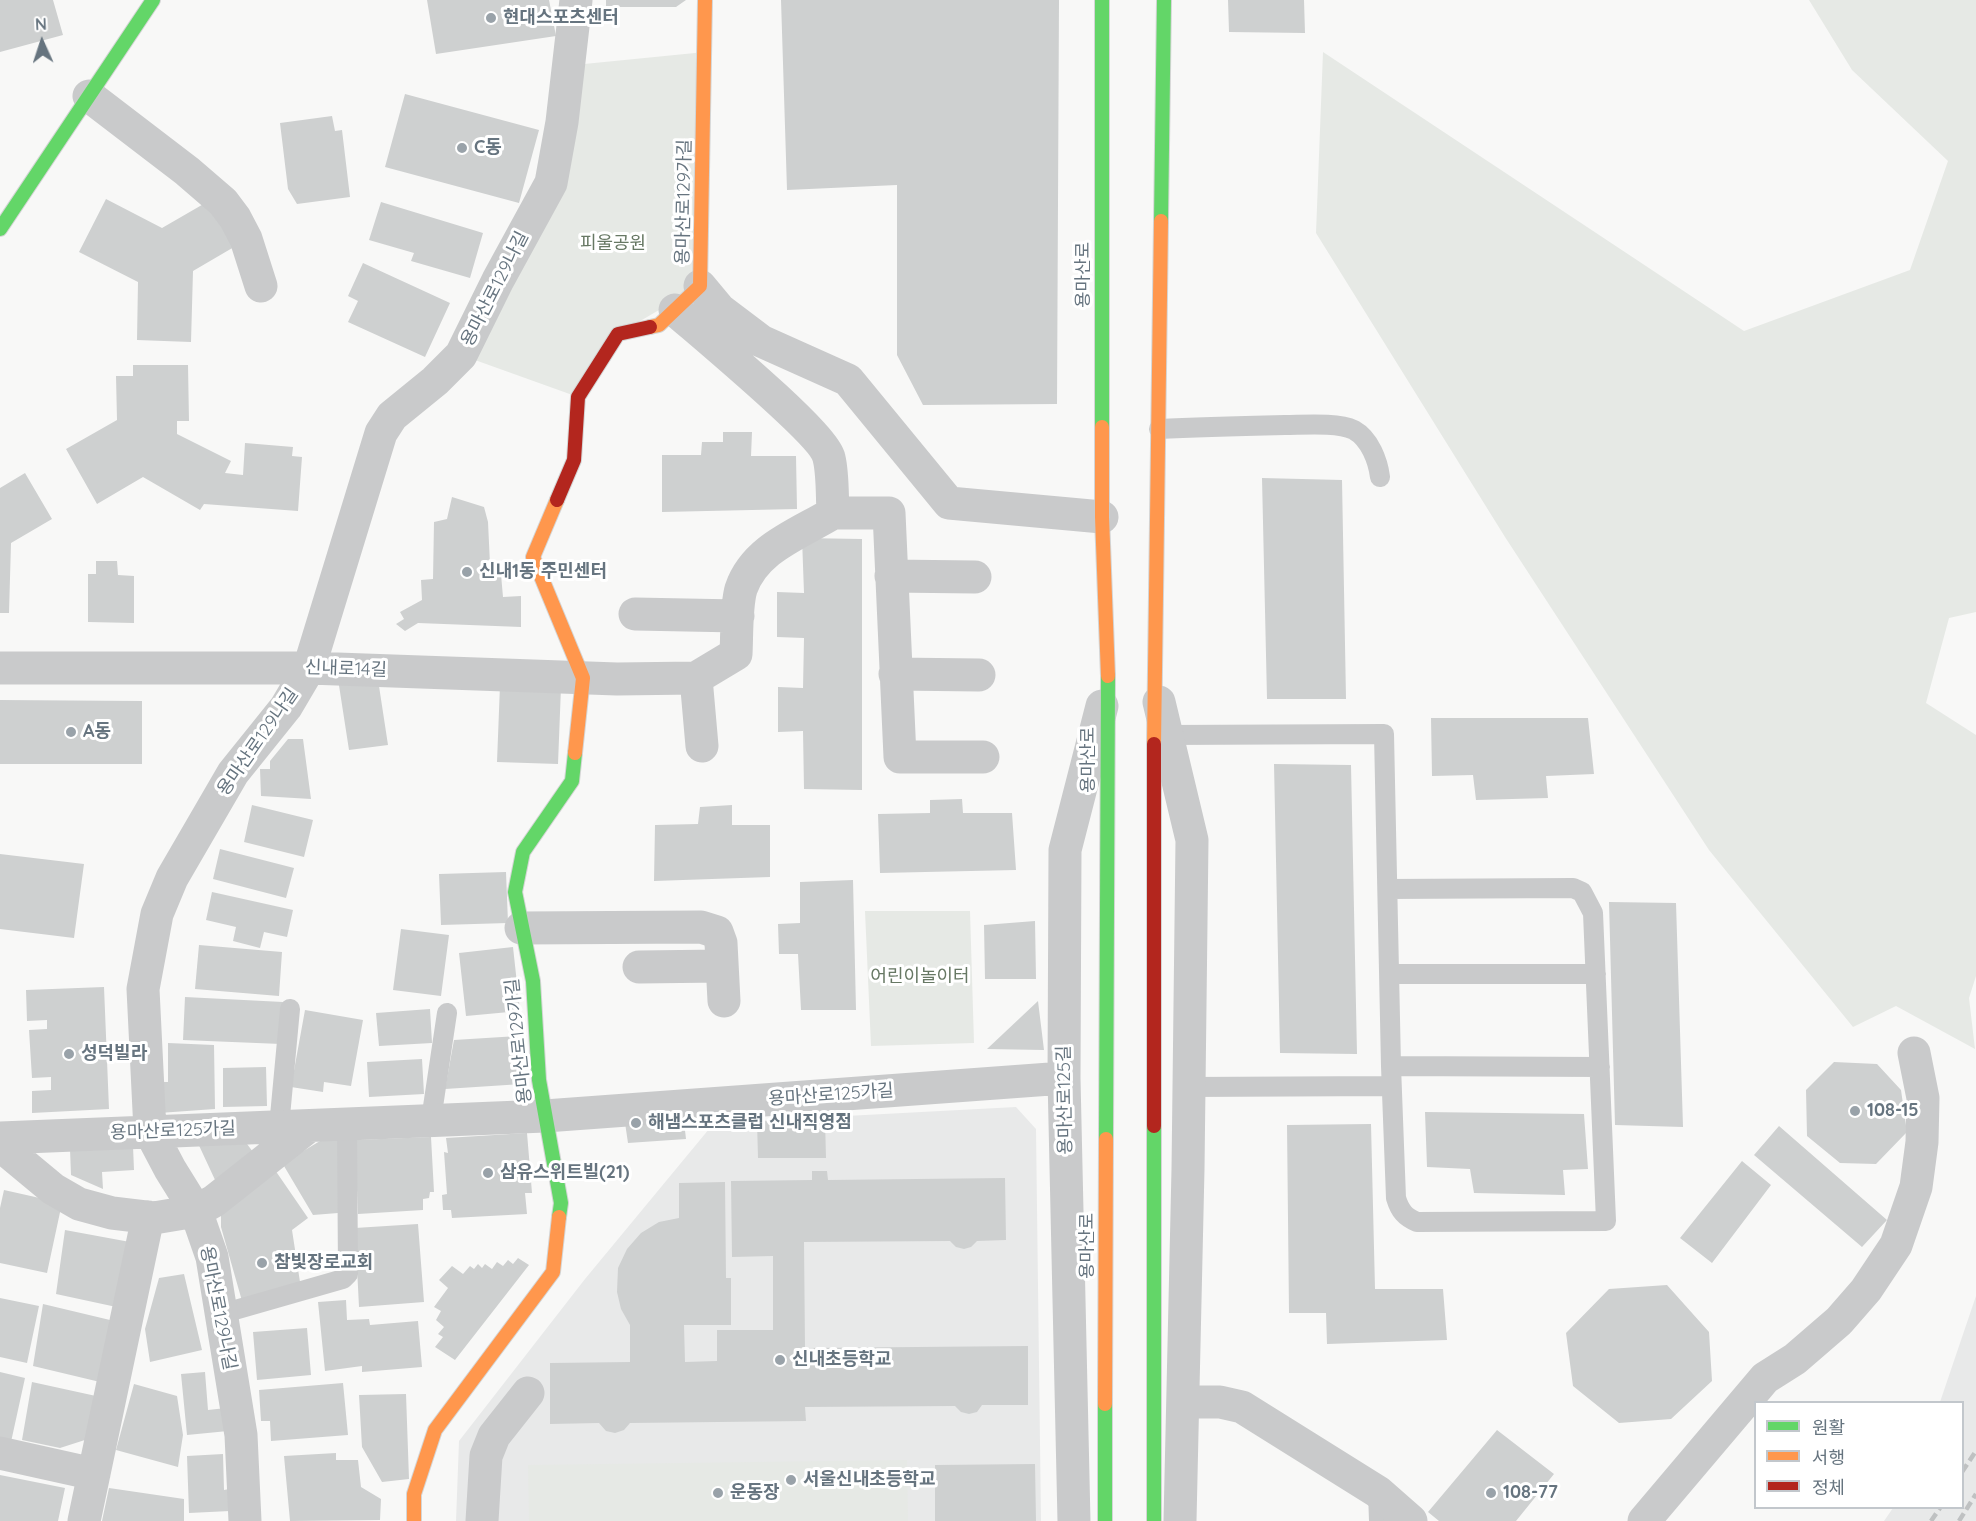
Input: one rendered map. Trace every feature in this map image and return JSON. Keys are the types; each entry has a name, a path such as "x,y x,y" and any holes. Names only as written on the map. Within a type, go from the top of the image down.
{"main road":[{"path":"0,229 153,0"},
{"name":"용마산로129가길","path":"414,1521 414,1494 435,1430 553,1272 561,1203 539,1080 533,981 515,892 523,852 572,781 583,678 533,557 574,460 578,397 618,334 659,325 700,286 705,0"},
{"name":"용마산로","path":"1102,0 1102,517 1108,684 1105,1521"},
{"path":"1154,1521 1154,682 1164,0"}],"street":[{"name":"용마산로129나길","path":"245,1521 241,1435 212,1257 196,1211 150,1131 143,988 157,914 172,878 233,772 286,707 309,668 381,433 392,416 435,381 461,355 498,280 551,183 562,122 576,0"},
{"path":"90,96 187,171 223,202 246,239 261,286"},
{"path":"700,286 720,310 761,341 848,380 949,503 1102,517"},
{"path":"675,310 815,437 829,456 833,513"},
{"path":"702,746 696,678 735,654 741,591 757,560 790,536 833,513 889,513 900,757 983,757"},
{"path":"891,576 975,577"},
{"path":"635,614 738,616"},
{"name":"신내로14길","path":"0,668 309,668 583,678 696,678"},
{"path":"895,674 979,675"},
{"path":"1154,682 1192,840 1180,1521"},
{"name":"용마산로125길","path":"1074,1521 1064,1078 1065,850 1108,684"},
{"path":"521,928 701,927 717,932 721,943 724,1001"},
{"path":"639,968 722,966"},
{"path":"1644,1521 1765,1378 1795,1359 1839,1321 1866,1290 1896,1245 1916,1186 1922,1142 1923,1098 1914,1053"},
{"name":"용마산로125가길","path":"0,1138 545,1116 1064,1078"},
{"path":"0,1145 53,1189 79,1204 112,1213 148,1217 196,1211 214,1201 294,1126"},
{"path":"84,1521 148,1217"},
{"path":"482,1521 486,1456 494,1436 528,1393"},
{"path":"1183,1402 1220,1401 1242,1407 1378,1507 1411,1521"},
{"path":"0,1453 94,1474"}],"lane":[{"path":"1159,429 1203,426 1329,425 1354,430 1367,442 1378,460 1380,477"},
{"path":"1168,735 1384,734 1391,1076 1396,1198 1399,1208 1407,1218 1417,1222 1606,1221 1593,913 1582,892 1573,888 1388,889"},
{"path":"1389,974 1596,974"},
{"path":"290,1009 294,1126"},
{"path":"431,1120 447,1013"},
{"path":"1189,1087 1600,1067"},
{"path":"221,1314 343,1280 348,1274 347,1124"}],"shaded area":[{"name":"신내초등학교","path":"1016,1107 1036,1129 1041,1521 456,1521 459,1441 585,1279 714,1123"},
{"path":"1976,1296 1976,1521 1884,1521 1892,1509 1964,1509 1964,1401 1940,1401"}],"green space":[{"path":"1809,0 1976,0 1976,612 1949,618 1926,703 1976,735 1976,976 1969,998 1975,1049 1896,1006 1853,1027 1709,850 1505,537 1316,233 1323,52 1744,331 1910,270 1948,161 1852,70"},
{"name":"피울공원","path":"705,52 700,286 618,334 578,397 461,355 543,187 554,67"},
{"name":"어린이놀이터","path":"865,911 970,911 974,1043 871,1046"},
{"name":"운동장","path":"907,1460 908,1521 529,1521 528,1465"}],"building":[{"path":"0,0 53,0 63,35 0,52"},
{"name":"현대스포츠센터","path":"427,0 549,0 556,36 436,54"},
{"path":"606,0 686,0 676,7 606,7"},
{"path":"781,0 1059,0 1057,404 923,405 897,355 897,185 787,190"},
{"path":"1228,0 1304,0 1305,33 1229,32"},
{"name":"C동","path":"405,94 539,130 519,203 385,167"},
{"path":"332,116 335,131 342,130 350,197 297,204 288,189 280,123"},
{"path":"106,199 162,228 207,202 234,247 193,271 191,342 137,340 138,282 79,252"},
{"path":"381,202 483,233 470,278 411,261 414,253 369,240"},
{"path":"363,263 450,303 425,357 348,322 358,301 348,296"},
{"path":"133,365 188,365 189,421 177,421 177,434 231,461 225,473 243,475 245,443 293,447 292,456 302,457 298,511 204,504 200,510 143,477 97,504 66,449 117,420 116,376 133,376"},
{"path":"723,432 752,432 751,456 796,456 797,509 662,512 662,455 701,455 702,442 723,442"},
{"path":"25,473 52,519 11,543 9,613 0,613 0,488"},
{"path":"1262,478 1342,480 1346,699 1267,699"},
{"name":"신내1동 주민센터","path":"452,497 484,507 488,522 490,564 500,563 503,597 521,596 521,627 418,623 405,631 396,624 404,619 400,612 422,600 421,580 433,579 434,522 447,519"},
{"path":"802,538 862,539 862,790 804,789 803,731 778,732 778,687 803,688 804,638 777,637 777,592 804,593"},
{"path":"96,561 117,561 118,575 134,576 134,623 88,622 88,574 96,574"},
{"path":"377,673 388,745 349,750 338,679"},
{"path":"500,685 561,687 558,764 497,762"},
{"name":"A동","path":"0,700 142,701 142,764 0,764"},
{"path":"1431,718 1588,718 1594,774 1546,776 1548,798 1476,800 1473,775 1432,776"},
{"path":"288,739 303,739 311,799 261,796 260,769 270,769 270,761"},
{"path":"1274,764 1351,765 1357,1054 1280,1053"},
{"path":"962,799 963,813 1012,813 1016,870 880,873 878,814 930,813 930,800"},
{"path":"252,805 313,820 304,857 244,842"},
{"path":"732,805 732,825 770,825 770,877 654,881 655,825 698,824 700,807"},
{"path":"220,849 294,868 286,898 213,879"},
{"path":"0,854 84,864 74,938 0,929"},
{"path":"506,872 508,923 441,925 439,874"},
{"path":"853,880 856,1010 801,1010 798,954 779,954 778,924 800,923 800,882"},
{"path":"212,892 293,910 287,937 264,932 260,948 233,941 236,927 206,920"},
{"path":"1609,902 1676,903 1683,1127 1615,1125"},
{"path":"1035,921 1036,979 985,979 984,925"},
{"path":"401,929 449,935 441,996 393,990"},
{"path":"199,945 282,952 279,996 195,989"},
{"path":"513,947 520,1011 466,1016 459,953"},
{"name":"성덕빌라","path":"104,987 109,1109 32,1113 32,1091 51,1090 51,1077 32,1078 29,1030 47,1029 47,1020 27,1021 26,990"},
{"path":"185,997 283,1002 281,1044 183,1040"},
{"path":"1038,1001 1044,1050 987,1049"},
{"path":"430,1009 432,1043 379,1046 376,1013"},
{"path":"305,1010 363,1020 351,1086 324,1082 323,1092 291,1087"},
{"path":"518,1036 522,1084 445,1089 454,1040"},
{"path":"168,1043 214,1045 215,1109 159,1113 157,1082 168,1082"},
{"path":"422,1059 424,1094 369,1097 367,1062"},
{"name":"108-15","path":"1834,1062 1877,1064 1901,1090 1907,1132 1876,1164 1840,1163 1807,1136 1806,1090"},
{"path":"266,1067 267,1106 223,1107 223,1068"},
{"path":"1425,1112 1584,1114 1588,1169 1563,1170 1565,1195 1474,1193 1470,1169 1427,1167"},
{"path":"683,1113 686,1139 628,1143 624,1116"},
{"path":"825,1120 826,1158 758,1158 757,1121"},
{"path":"1371,1124 1375,1289 1443,1289 1447,1340 1327,1344 1326,1313 1289,1313 1287,1125"},
{"path":"1779,1126 1887,1220 1862,1247 1754,1155"},
{"name":"삼유스위트빌(21)","path":"527,1133 532,1193 525,1193 527,1214 452,1218 451,1210 443,1210 442,1195 447,1194 444,1152 448,1153 446,1138"},
{"path":"241,1136 253,1152 216,1182 196,1139"},
{"path":"431,1137 434,1192 430,1192 429,1198 423,1199 423,1210 358,1214 355,1140"},
{"path":"325,1138 340,1138 338,1213 313,1215 284,1166"},
{"path":"133,1146 134,1170 102,1172 103,1189 71,1175 70,1149"},
{"path":"1742,1161 1771,1185 1712,1263 1680,1238"},
{"path":"275,1170 308,1218 292,1230 300,1282 242,1301 221,1227 221,1212"},
{"path":"812,1171 827,1171 828,1180 1005,1178 1006,1240 977,1241 971,1247 964,1249 956,1247 950,1241 804,1242 805,1348 1028,1346 1028,1405 982,1405 977,1412 969,1414 961,1412 955,1406 805,1407 806,1421 630,1423 624,1430 615,1433 606,1431 599,1423 550,1424 550,1363 630,1362 630,1325 621,1309 617,1292 618,1268 627,1249 641,1233 659,1222 679,1218 679,1183 725,1182 726,1278 731,1278 731,1325 684,1325 685,1362 717,1361 717,1330 773,1330 773,1256 732,1257 731,1181 812,1180"},
{"path":"4,1190 62,1203 47,1273 0,1263 0,1208"},
{"path":"418,1224 424,1302 359,1307 355,1228"},
{"path":"65,1230 130,1242 121,1308 56,1294"},
{"path":"518,1258 529,1265 455,1360 435,1347 443,1337 438,1334 444,1327 436,1320 441,1311 434,1307 448,1288 439,1280 452,1266 463,1274 470,1266 474,1269 478,1264 482,1268 485,1264 492,1269 497,1262 503,1266 508,1260 513,1264"},
{"path":"184,1274 202,1350 150,1362 145,1329 159,1278"},
{"path":"1667,1285 1709,1332 1712,1381 1671,1419 1619,1423 1573,1386 1566,1333 1609,1289"},
{"path":"0,1298 39,1306 27,1363 0,1357"},
{"path":"346,1300 347,1320 369,1319 370,1325 418,1321 422,1367 362,1372 362,1366 325,1371 318,1302"},
{"path":"43,1304 110,1320 100,1382 33,1366"},
{"path":"307,1328 311,1375 257,1380 253,1332"},
{"path":"0,1372 25,1378 11,1442 0,1440"},
{"path":"205,1372 208,1410 226,1408 228,1431 187,1435 181,1374"},
{"path":"32,1382 96,1396 88,1439 60,1448 22,1440"},
{"path":"343,1383 348,1435 271,1441 270,1421 261,1421 259,1390"},
{"path":"134,1384 177,1396 183,1435 178,1467 116,1450"},
{"path":"406,1394 409,1479 382,1482 362,1447 359,1395"},
{"name":"108-77","path":"1497,1430 1554,1474 1516,1521 1439,1521 1428,1512"},
{"path":"336,1453 336,1460 358,1460 361,1487 381,1499 380,1520 290,1521 284,1456"},
{"path":"223,1454 224,1490 229,1489 230,1511 189,1513 187,1456"},
{"path":"1035,1464 1036,1521 935,1521 935,1465"},
{"path":"0,1475 65,1488 58,1521 0,1521"},
{"path":"109,1488 184,1499 184,1521 102,1521"}],"railway":[{"path":"1964,1469 1976,1451"},
{"path":"1959,1521 1976,1494"},
{"path":"1931,1521 1939,1509"}],"traffic: fast":[{"path":"0,229 153,0"},
{"path":"1102,0 1102,427"},
{"path":"1161,221 1164,0"},
{"path":"1106,1139 1108,676"},
{"path":"559,1217 561,1203 539,1080 533,981 515,892 523,852 572,781 575,753"},
{"path":"1154,1126 1154,1521"},
{"path":"1105,1404 1105,1521"}],"traffic: slow":[{"path":"650,327 659,325 700,286 705,0"},
{"path":"1154,744 1161,221"},
{"path":"1102,427 1102,517 1108,676"},
{"path":"557,500 533,557 583,678 575,753"},
{"path":"1105,1404 1106,1139"},
{"path":"414,1521 414,1494 435,1430 553,1272 559,1217"}],"traffic: jam":[{"path":"557,500 574,460 578,397 618,334 650,327"},
{"path":"1154,744 1154,1126"}],"place":[{"name":"현대스포츠센터","path":"491,18"},
{"name":"C동","path":"462,148"},
{"name":"신내1동 주민센터","path":"467,572"},
{"name":"A동","path":"71,732"},
{"name":"성덕빌라","path":"69,1054"},
{"name":"108-15","path":"1855,1111"},
{"name":"해냄스포츠클럽 신내직영점","path":"636,1123"},
{"name":"삼유스위트빌(21)","path":"488,1173"},
{"name":"참빛장로교회","path":"262,1263"},
{"name":"신내초등학교","path":"780,1360"},
{"name":"서울신내초등학교","path":"791,1480"},
{"name":"운동장","path":"718,1493"},
{"name":"108-77","path":"1491,1493"}]}
